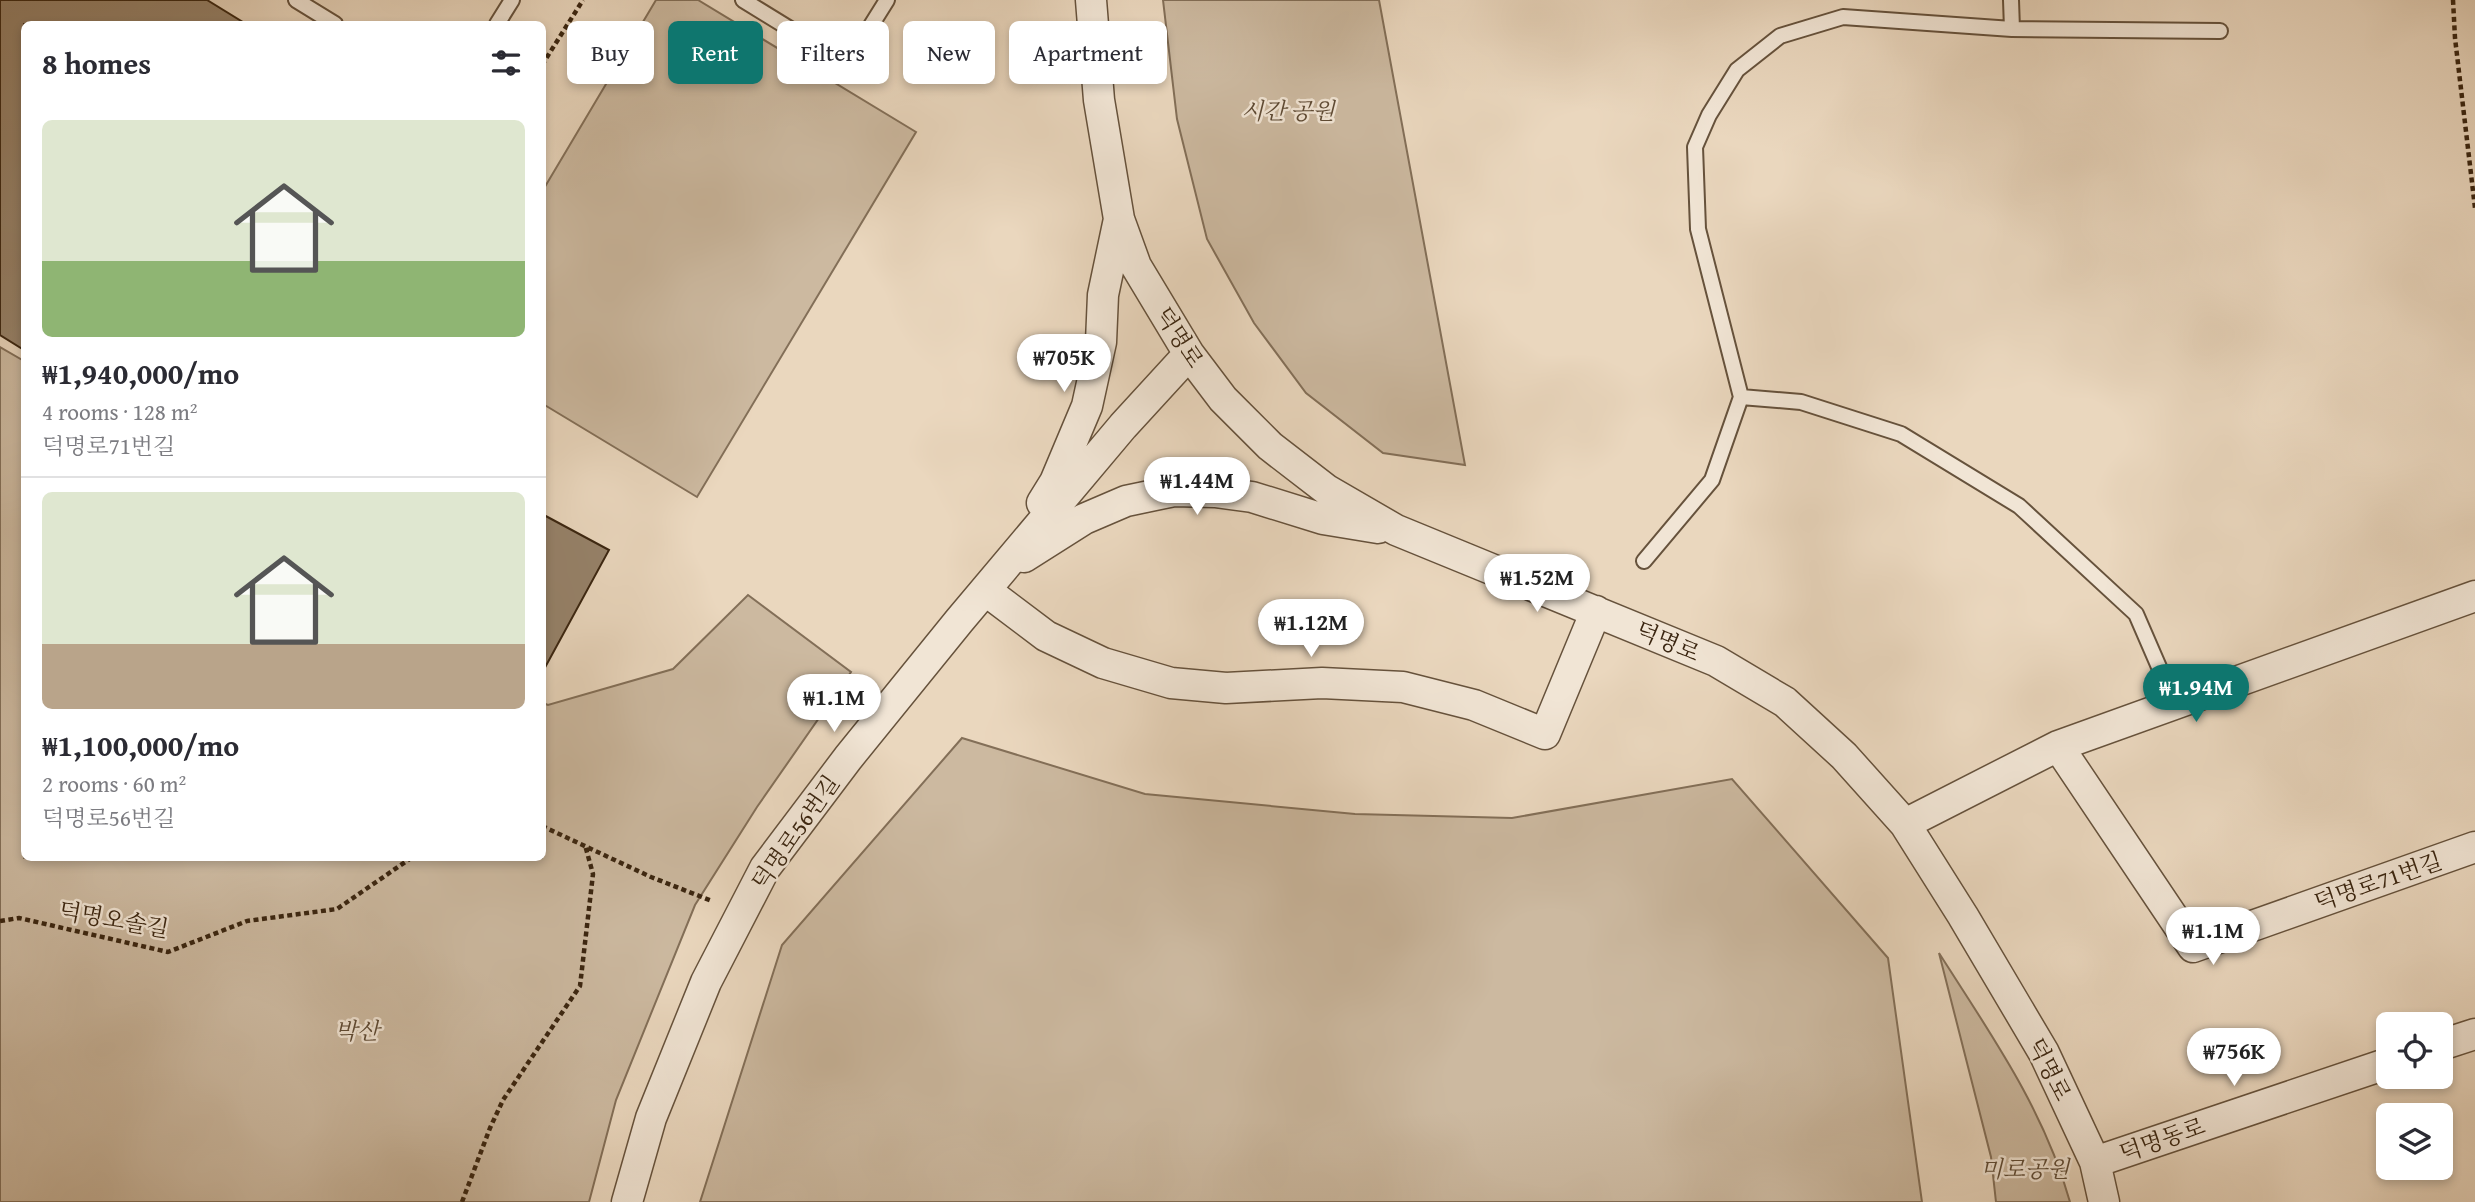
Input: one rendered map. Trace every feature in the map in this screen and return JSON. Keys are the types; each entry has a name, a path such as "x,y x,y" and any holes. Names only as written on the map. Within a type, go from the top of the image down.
{"street":[{"name":"덕명로","path":"1091,0 1099,100 1119,219 1136,266 1189,354 1223,399 1270,446 1327,490 1396,530 1716,661 1785,702 1844,756 1905,824 2044,1053 2095,1162 2104,1202"},
{"path":"994,580 1055,482 1087,406 1101,342 1103,295 1119,219"},
{"name":"덕명로56번길","path":"627,1202 651,1118 706,982 765,867 848,758 994,580 1123,425 1189,354"},
{"path":"994,580 1084,519 1126,501 1174,491 1215,492 1252,497 1323,519 1396,530"},
{"path":"994,580 1046,636 1103,663 1171,683 1226,688 1322,684 1403,687 1474,705 1545,734 1596,611"},
{"path":"1905,824 2058,746 2475,596"},
{"name":"덕명로71번길","path":"2058,746 2193,947 2475,847"},
{"path":"2453,1041 2475,1034"},
{"name":"덕명동로","path":"2095,1162 2376,1067"}],"lane":[{"path":"296,0 330,21"},
{"path":"499,21 512,0"},
{"path":"743,0 847,64 887,0"},
{"path":"2011,0 2012,29"},
{"path":"1644,561 1712,480 1741,397 1698,229 1695,147 1709,115 1737,70 1780,36 1843,17 2012,29 2220,31"},
{"path":"1741,397 1801,402 1901,434 2019,506 2136,614 2175,704"}],"path":[{"path":"546,59 583,0"},
{"path":"2453,0 2475,208"},
{"path":"546,828 651,877 742,912"},
{"path":"463,1202 503,1100 580,986 593,874 585,845"},
{"name":"덕명오솔길","path":"0,921 19,918 168,952 247,921 337,909 407,861"}],"green space":[{"path":"656,0 698,0 733,21 668,21 668,84 763,84 763,39 777,48 777,84 837,84 916,132 697,497 546,406 546,185 606,84 654,84 654,21 644,21"},
{"name":"시간 공원","path":"1163,0 1379,0 1465,465 1383,453 1306,393 1254,323 1207,239 1177,119"},
{"name":"박산","path":"0,347 21,359 21,861 546,861 546,704 673,669 748,595 851,672 757,807 695,905 616,1100 589,1202 0,1202"},
{"path":"962,738 1145,794 1355,814 1512,818 1732,779 1888,958 1922,1202 700,1202 782,945"},
{"name":"미로공원","path":"1939,953 2031,1103 2059,1168 2070,1202 1996,1202 1991,1157"}],"building":[{"path":"0,0 207,0 241,21 21,21 21,348 0,335"},
{"path":"546,516 609,550 546,666"}]}
